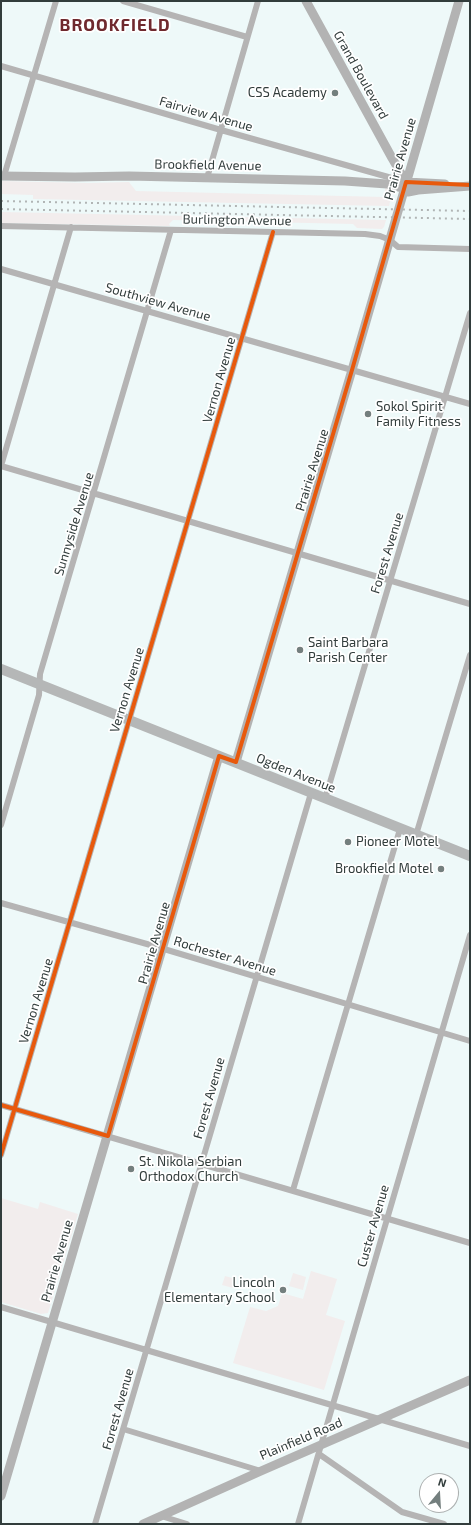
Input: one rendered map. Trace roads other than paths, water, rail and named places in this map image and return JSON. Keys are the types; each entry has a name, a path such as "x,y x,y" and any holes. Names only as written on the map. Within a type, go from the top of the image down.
{"main road":[{"name":"Ogden Avenue","path":"1,669 470,856"}],"street":[{"path":"2,176 56,1"},
{"path":"123,1 247,37"},
{"path":"207,178 258,1"},
{"name":"Grand Boulevard","path":"306,1 393,160 406,189"},
{"name":"Prairie Avenue","path":"236,762 406,189 460,1"},
{"name":"Fairview Avenue","path":"1,66 389,178 406,189"},
{"name":"Brookfield Avenue","path":"2,176 129,176 345,181 387,184 406,189 470,186"},
{"name":"Burlington Avenue","path":"1,226 365,234 380,236 390,240 398,247 470,249"},
{"path":"71,227 1,466 470,604"},
{"name":"Sunnyside Avenue","path":"1,825 39,695 40,674 171,230"},
{"name":"Vernon Avenue","path":"1,1155 128,719 273,232"},
{"name":"Southview Avenue","path":"1,269 470,404"},
{"name":"Forest Avenue","path":"326,799 470,313"},
{"path":"416,835 470,655"},
{"name":"Prairie Avenue","path":"1,1496 219,756"},
{"name":"Forest Avenue","path":"95,1524 311,793"},
{"path":"293,1190 400,829"},
{"name":"Rochester Avenue","path":"1,903 470,1040"},
{"name":"Custer Avenue","path":"298,1524 470,935"},
{"path":"1,1105 293,1190 470,1244"},
{"path":"1,1307 470,1446"},
{"name":"Plainfield Road","path":"143,1524 261,1471 320,1450 380,1419 470,1380"},
{"path":"123,1429 261,1471"},
{"path":"320,1450 402,1512 444,1524"},
{"path":"161,1516 187,1524"}],"railway":[{"path":"1,201 470,211"},
{"path":"1,209 470,219"}],"place":[{"name":"CSS Academy","path":"335,93"},
{"name":"Sokol Spirit Family Fitness","path":"368,414"},
{"name":"Saint Barbara Parish Center","path":"300,650"},
{"name":"Pioneer Motel","path":"348,842"},
{"name":"Brookfield Motel","path":"441,869"},
{"name":"St. Nikola Serbian Orthodox Church","path":"131,1169"},
{"name":"Lincoln Elementary School","path":"283,1290"}],"district":[{"name":"BROOKFIELD","path":"115,25"}]}
